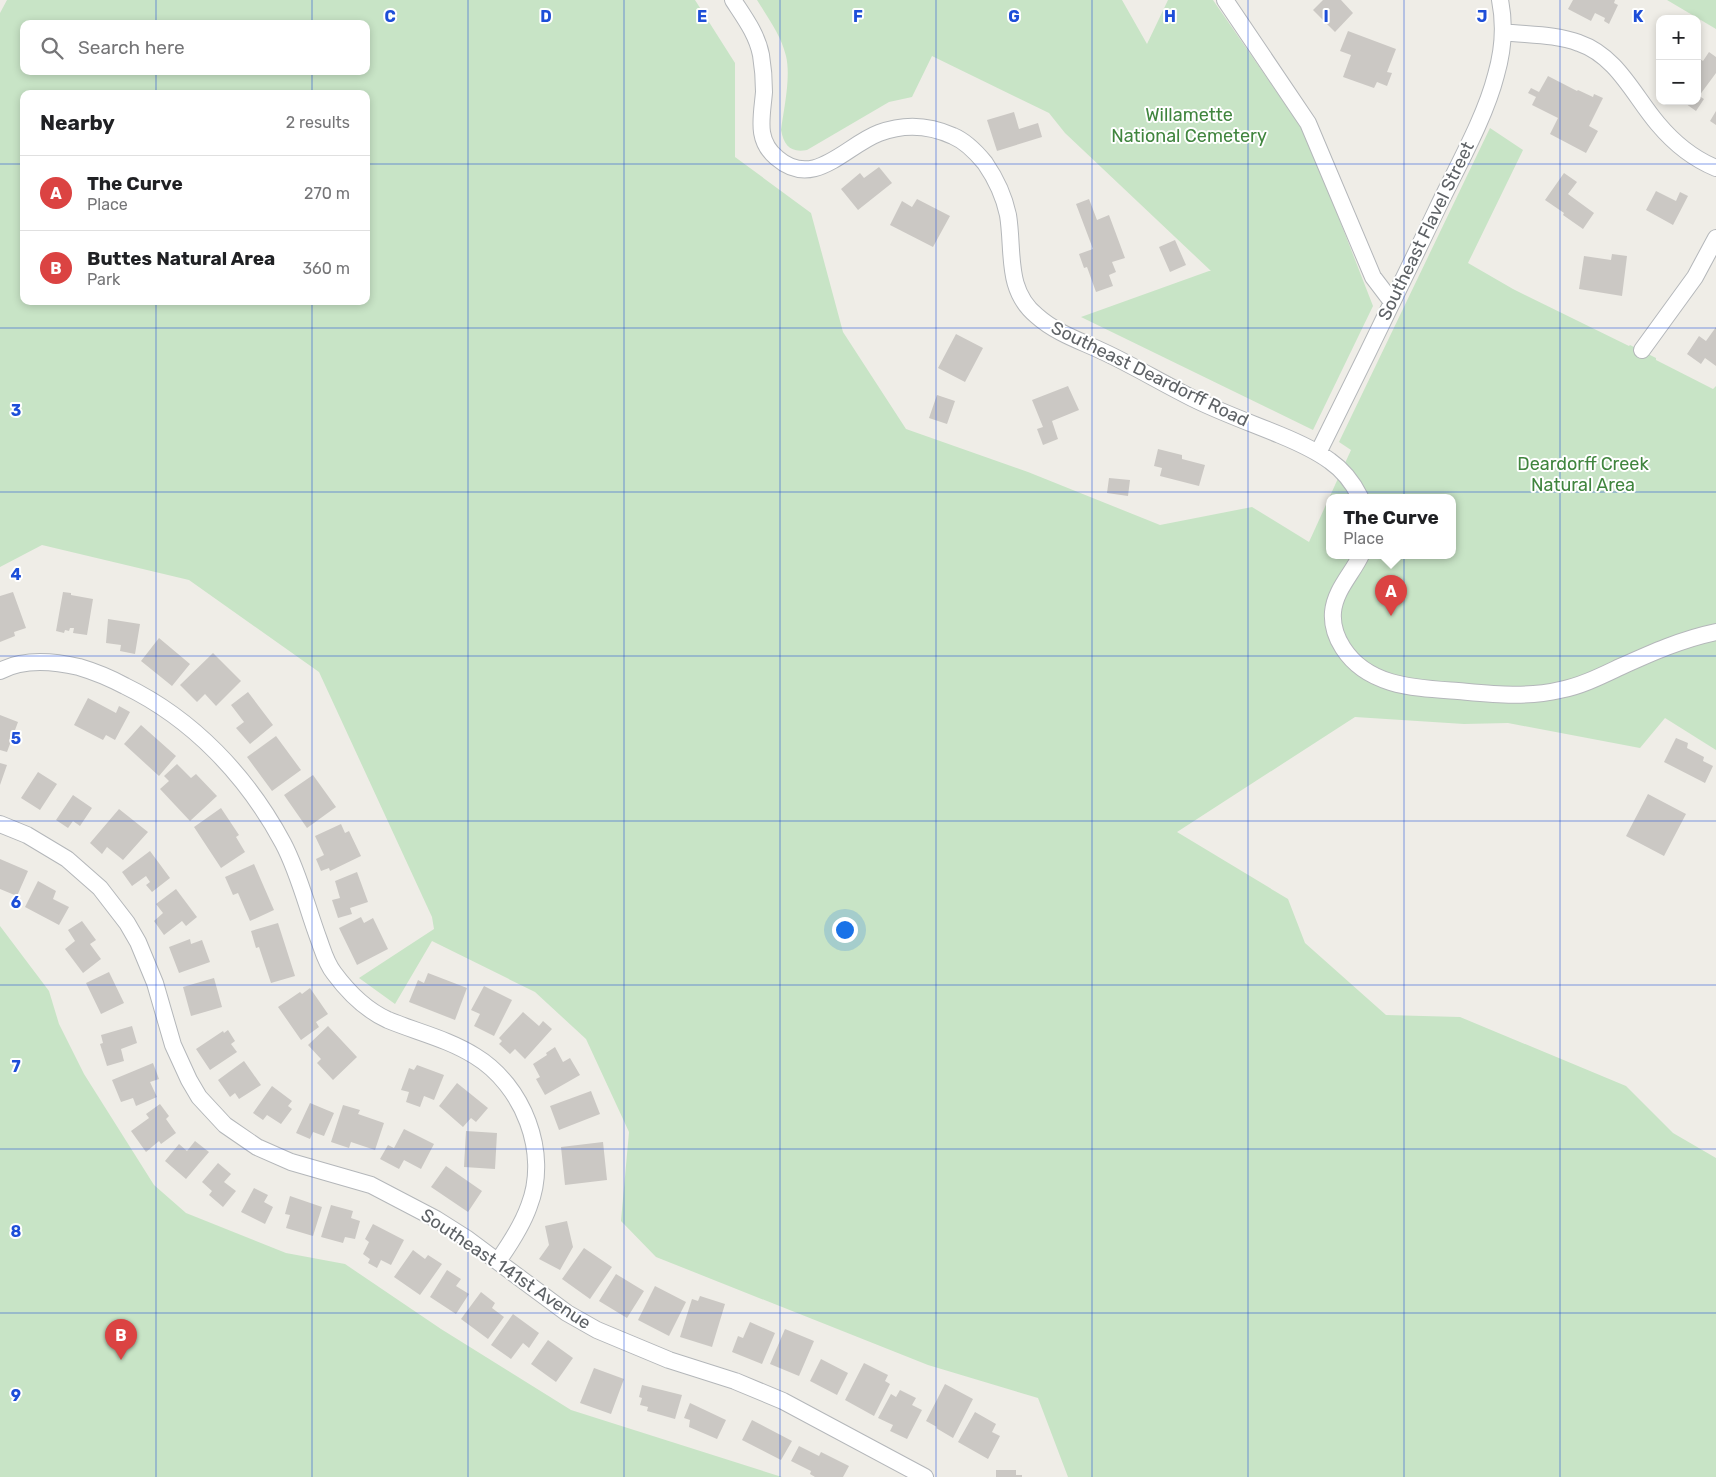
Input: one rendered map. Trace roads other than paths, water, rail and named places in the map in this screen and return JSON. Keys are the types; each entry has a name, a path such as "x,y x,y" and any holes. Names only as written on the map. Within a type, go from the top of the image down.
{"street":[{"name":"Southeast Deardorff Road","path":"733,0 755,36 761,52 764,92 760,119 761,134 767,147 776,158 795,168 812,169 826,166 858,144 878,134 896,129 921,127 940,130 956,137 967,144 981,158 1002,194 1008,215 1017,292 1025,305 1037,317 1052,327 1194,399 1318,453 1341,470 1358,494"},
{"path":"1225,0 1308,123 1373,277 1392,302"},
{"name":"Southeast Flavel Street","path":"1318,453 1475,130 1490,94 1499,64 1503,32 1500,0"},
{"path":"1503,32 1558,38 1580,43 1606,58 1626,80 1659,125 1696,159 1716,168"},
{"path":"1642,350 1695,277 1716,238"},
{"path":"1359,559 1336,599 1333,614 1336,634 1346,653 1361,669 1400,685 1506,695 1560,690 1589,681 1680,641 1716,632"},
{"path":"0,671 30,661 61,663 96,672 156,702 182,720 224,760 268,816 297,874 329,967 344,987 367,1007 386,1019 476,1056 500,1075 518,1099 527,1118 534,1142 536,1162 535,1183 530,1205 516,1236 498,1261"},
{"name":"Southeast 141st Avenue","path":"0,824 27,836 67,859 100,888 127,923 138,942 155,983 173,1045 189,1080 199,1097 225,1125 257,1147 291,1162 371,1185 396,1198 443,1224 498,1261 567,1312 597,1330 669,1360 735,1381 783,1401 925,1477"}],"place":[{"name":"The Curve","path":"1391,616"},
{"name":"Buttes Natural Area","path":"121,1360"}],"park label":[{"name":"Willamette National Cemetery","path":"1189,125"},
{"name":"Deardorff Creek Natural Area","path":"1583,474"}]}
